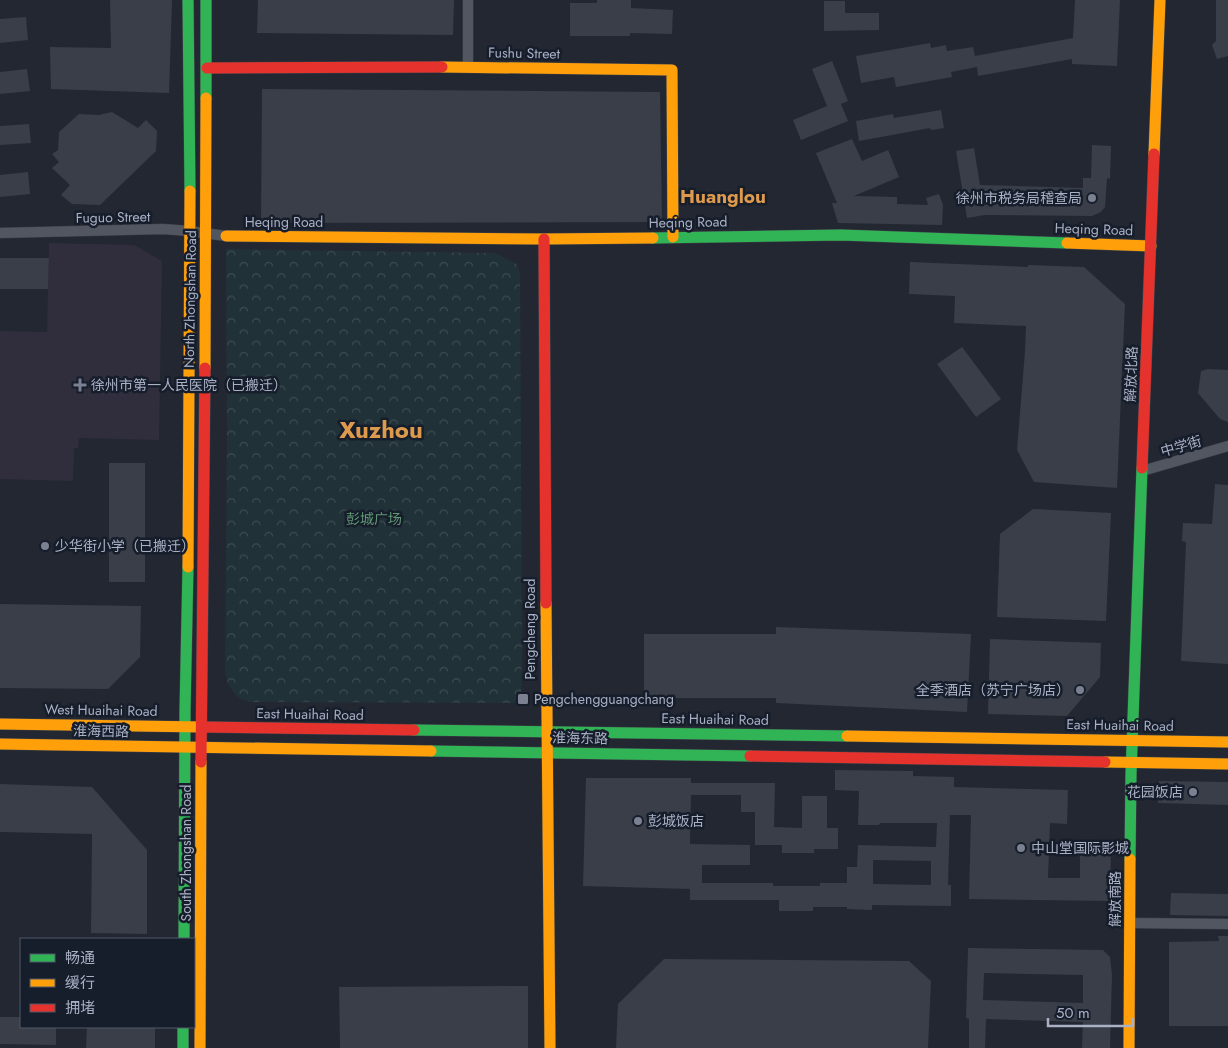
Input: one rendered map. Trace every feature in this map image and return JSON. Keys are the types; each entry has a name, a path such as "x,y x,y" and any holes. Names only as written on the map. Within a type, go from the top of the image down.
{"main road":[{"name":"North Zhongshan Road","path":"185,747 188,592 188,0"},
{"name":"North Zhongshan Road","path":"201,747 206,233 206,0"},
{"name":"解放北路","path":"1132,745 1160,0"},
{"name":"Fushu Street","path":"207,68 468,67 672,70 673,237"},
{"name":"Heqing Road","path":"226,236 544,239 842,235 1151,246"},
{"name":"Pengcheng Road","path":"544,239 546,753 550,1048"},
{"name":"West Huaihai Road","path":"0,724 201,727"},
{"name":"East Huaihai Road","path":"201,727 546,732 1132,745 1228,742"},
{"name":"淮海西路","path":"0,744 201,747"},
{"name":"解放南路","path":"1129,1048 1132,745"},
{"name":"South Zhongshan Road","path":"184,938 185,747"},
{"name":"South Zhongshan Road","path":"200,1048 201,747"},
{"name":"淮海东路","path":"201,747 1132,762"},
{"path":"1132,762 1228,764"},
{"path":"183,1028 183,1048"}],"street":[{"path":"468,0 468,67"},
{"name":"Fuguo Street","path":"0,233 163,229 226,236"},
{"name":"中学街","path":"1142,472 1228,446"},
{"path":"1130,923 1228,924"}],"shaded area":[{"name":"徐州市第一人民医院（已搬迁）","path":"49,243 134,245 162,261 159,440 79,438 78,448 74,448 73,481 0,479 0,331 47,332"}],"green space":[{"name":"彭城广场","path":"226,249 495,253 517,264 520,274 522,658 521,692 514,703 249,702 237,697 228,684 225,672"}],"building":[{"path":"110,0 172,0 169,93 51,89 50,47 111,48"},
{"path":"258,0 454,0 453,35 257,33"},
{"path":"597,0 631,0 631,8 673,10 672,34 630,33 630,36 570,36 570,3 597,3"},
{"path":"1075,0 1120,0 1117,66 1072,64 1072,59 978,76 977,67 951,72 952,77 896,87 894,77 861,83 856,56 930,43 931,48 946,45 947,51 973,47 975,56 1073,38"},
{"path":"1216,0 1228,0 1228,56 1217,59 1212,45 1216,41"},
{"path":"824,1 845,1 845,13 879,13 879,30 824,31"},
{"path":"26,17 28,40 0,43 0,19"},
{"path":"832,61 848,101 841,104 848,121 801,140 793,120 827,106 812,69"},
{"path":"27,69 30,91 0,94 0,72"},
{"path":"262,89 660,92 662,222 261,223"},
{"path":"941,110 944,128 931,130 930,128 859,141 856,121 893,114 894,118"},
{"path":"112,112 138,128 146,120 157,131 156,151 100,205 72,204 61,195 70,185 52,168 59,162 52,154 58,150 59,132 79,114 99,115"},
{"path":"29,124 31,143 0,145 0,126"},
{"path":"852,139 862,161 888,150 899,177 854,196 897,197 897,204 928,205 926,198 939,194 943,205 942,225 838,223 832,203 837,203 816,153"},
{"path":"1092,145 1111,146 1110,179 1107,178 1105,207 1101,212 1092,216 985,215 967,218 956,151 974,148 980,185 1083,188 1083,178 1091,178"},
{"path":"28,172 30,194 0,197 0,175"},
{"path":"0,258 49,258 48,289 0,289"},
{"path":"910,262 1028,267 1028,265 1084,267 1125,304 1117,488 1034,482 1017,450 1026,326 954,323 955,296 909,294"},
{"path":"962,347 1001,399 976,417 937,364"},
{"path":"1208,369 1228,370 1228,422 1220,419 1198,393 1201,371"},
{"path":"109,463 145,463 145,582 109,582"},
{"path":"1215,484 1228,485 1228,664 1181,661 1186,542 1182,541 1183,523 1212,524"},
{"path":"1033,509 1111,513 1106,621 997,617 1000,534"},
{"path":"0,604 141,606 140,657 108,689 0,688"},
{"path":"776,627 971,634 967,712 776,703 776,698 644,698 644,634 776,634"},
{"path":"990,639 1101,643 1100,677 1067,716 988,714"},
{"path":"835,770 913,771 913,776 954,777 954,787 1068,790 1067,824 1050,823 1048,878 1080,878 1080,846 1111,846 1110,901 969,899 971,815 950,815 948,885 951,885 951,906 872,905 872,910 847,909 847,907 813,907 813,911 779,911 779,900 690,900 690,889 583,886 586,778 691,778 691,783 775,783 774,827 802,828 802,796 827,796 827,828 838,828 838,849 814,849 814,853 782,853 782,845 755,845 755,812 741,812 741,795 691,795 690,844 750,845 750,865 702,865 702,883 773,883 773,886 820,886 820,883 847,883 847,867 857,867 858,845 936,847 937,823 858,825 859,791 835,790","holes":["873,860 931,861 931,885 873,884"]},
{"name":"花园饭店","path":"1159,781 1228,782 1228,805 1158,803"},
{"path":"0,784 92,787 147,850 147,934 91,933 92,834 0,832"},
{"path":"1171,893 1228,894 1228,916 1170,915"},
{"path":"1218,936 1228,936 1228,1026 1169,1026 1169,942 1219,941"},
{"path":"968,948 1103,950 1110,957 1112,975 1110,1048 1082,1048 1083,1022 986,1019 985,1048 969,1048 969,1019 966,1018","holes":["984,973 1083,975 1083,1003 983,1000"]},
{"path":"664,959 909,961 931,981 928,1048 616,1048 618,1004"},
{"path":"528,986 528,1048 340,1048 339,987"},
{"path":"0,1017 20,1017 20,1028 56,1028 56,1045 0,1044"},
{"path":"87,1028 155,1028 155,1048 86,1048"}],"traffic: fast":[{"path":"188,0 190,191"},
{"path":"206,0 206,98"},
{"path":"653,238 841,235 1067,243"},
{"path":"1130,859 1131,774 1142,468"},
{"path":"184,938 188,567"},
{"path":"414,730 847,736"},
{"path":"431,751 750,756"},
{"path":"183,1028 183,1048"}],"traffic: slow":[{"path":"1154,154 1160,0"},
{"path":"442,67 672,70 673,237"},
{"path":"205,368 206,98"},
{"path":"188,567 190,191"},
{"path":"226,236 544,239 653,238"},
{"path":"1067,243 1151,246"},
{"path":"546,603 550,1048"},
{"path":"0,724 203,727"},
{"path":"847,736 1228,742"},
{"path":"0,744 431,751"},
{"path":"200,1048 201,762"},
{"path":"1105,762 1228,764"},
{"path":"1129,1048 1130,859"}],"traffic: jam":[{"path":"207,68 442,67"},
{"path":"1142,468 1154,154"},
{"path":"544,239 546,603"},
{"path":"201,762 205,368"},
{"path":"203,727 414,730"},
{"path":"750,756 1105,762"}],"place":[{"name":"徐州市税务局稽查局","path":"1092,198"},
{"name":"徐州市第一人民医院（已搬迁）","path":"80,385"},
{"name":"少华街小学（已搬迁）","path":"45,546"},
{"name":"全季酒店（苏宁广场店）","path":"1080,690"},
{"name":"Pengchengguangchang","path":"523,699"},
{"name":"花园饭店","path":"1193,792"},
{"name":"彭城饭店","path":"638,821"},
{"name":"中山堂国际影城","path":"1021,848"}],"district":[{"name":"Huanglou","path":"723,196"},
{"name":"Xuzhou","path":"381,430"}]}
